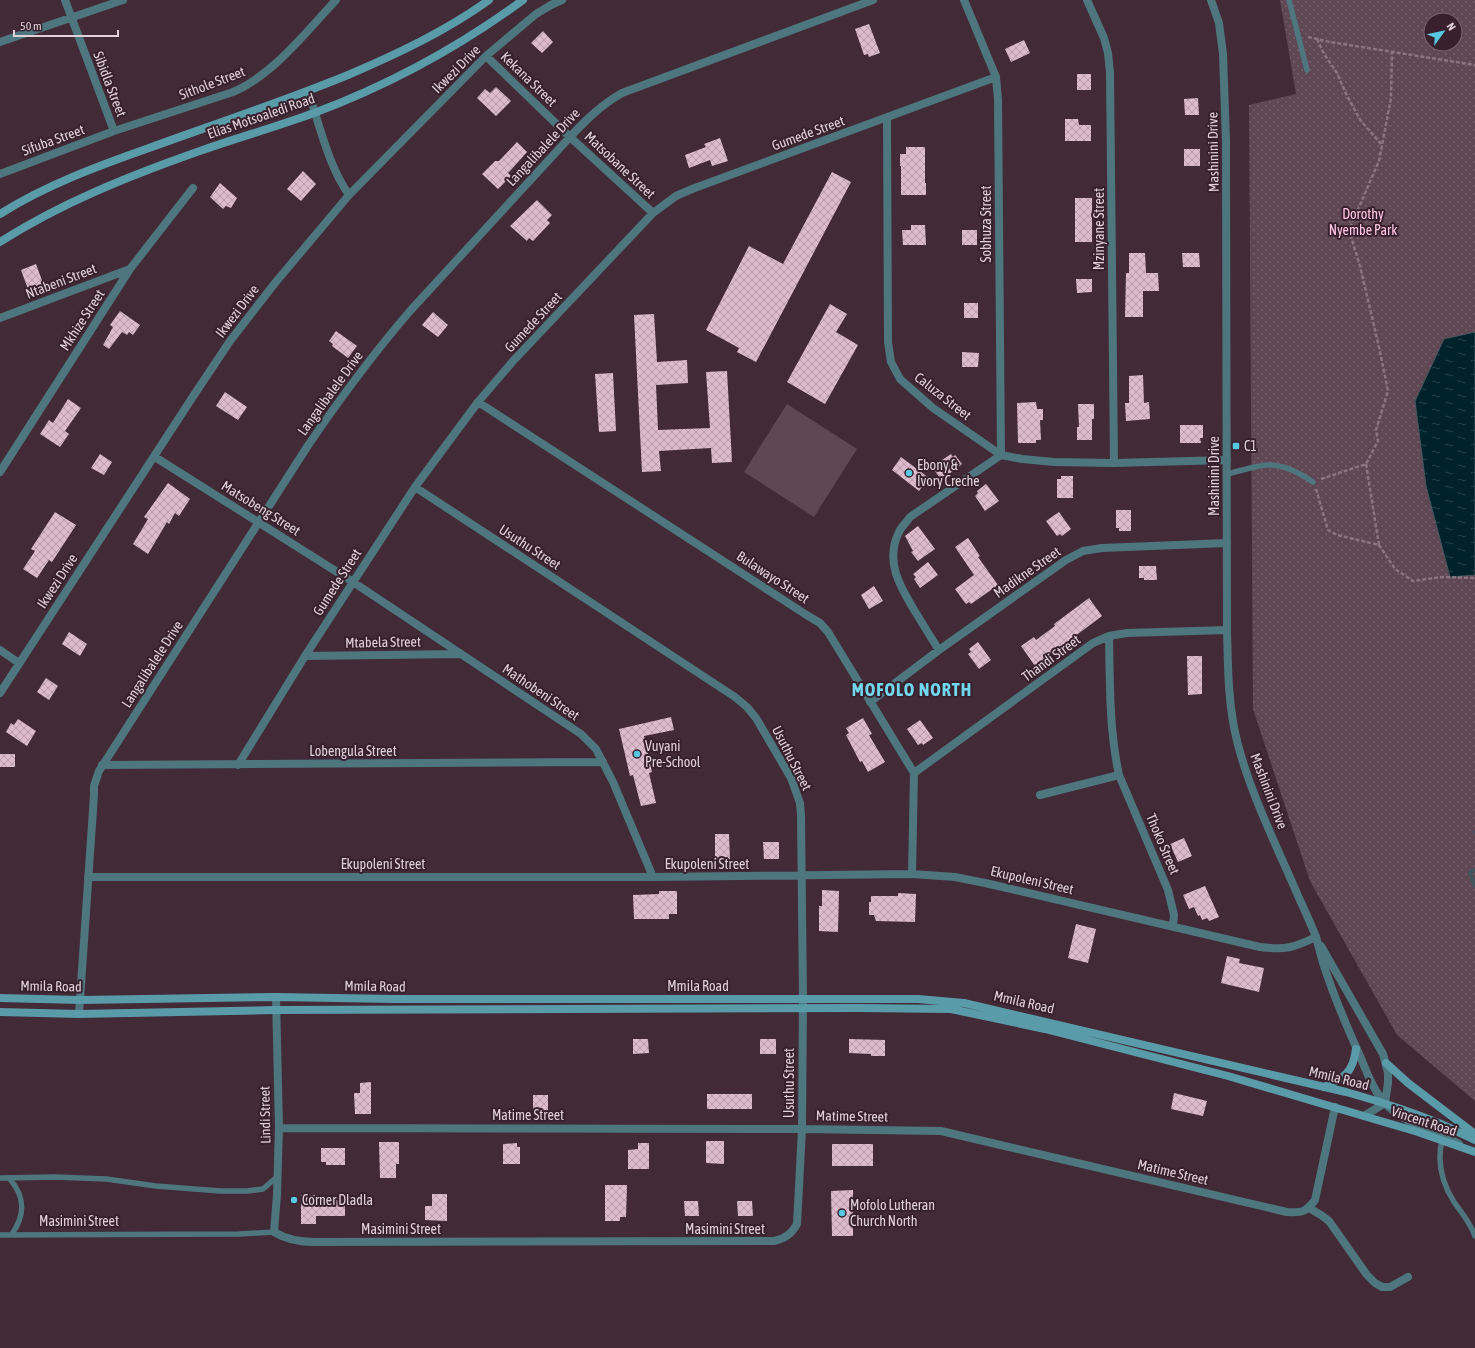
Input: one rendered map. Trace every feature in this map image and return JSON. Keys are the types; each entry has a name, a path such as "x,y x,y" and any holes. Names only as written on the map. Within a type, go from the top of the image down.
{"main road":[{"name":"Elias Motsoaledi Road","path":"0,214 46,190 118,158 308,91 392,56 474,11 489,0"},
{"name":"Elias Motsoaledi Road","path":"0,242 60,207 92,192 197,152 315,112 391,80 425,63 470,37 524,0"},
{"name":"Mmila Road","path":"0,998 80,1000 276,997 394,999 803,998 918,999 964,1002 1324,1087 1385,1103"},
{"name":"Mmila Road","path":"0,1012 79,1014 276,1010 802,1008 920,1008 951,1010 1045,1029 1228,1076 1364,1116"},
{"path":"1324,1087 1335,1082 1346,1073 1353,1064 1356,1049"},
{"path":"1386,1063 1408,1083 1475,1134"},
{"name":"Vincent Road","path":"1385,1103 1443,1124 1475,1140"},
{"name":"Vincent Road","path":"1364,1116 1442,1140 1475,1152"}],"street":[{"name":"Sibidla Street","path":"65,0 114,131"},
{"path":"0,42 123,0"},
{"name":"Sithole Street","path":"114,131 233,92 249,84 262,76 283,56 336,0"},
{"name":"Ikwezi Drive","path":"0,693 230,341 275,283 349,195 486,56 536,14 550,5 562,0"},
{"name":"Langalibalele Drive","path":"79,1014 94,786 99,771 323,424 386,338 570,137 595,111 608,101 622,93 874,0"},
{"name":"Sobhuza Street","path":"964,0 996,77 998,100 1001,455"},
{"name":"Mzinyane Street","path":"1086,0 1104,38 1108,53 1110,73 1114,463"},
{"name":"Mashinini Drive","path":"1211,0 1219,23 1224,62 1226,141 1227,630 1228,683 1232,717 1237,742 1259,805 1316,937 1376,1042 1386,1063 1388,1083 1385,1103"},
{"name":"Kekana Street","path":"486,56 570,137"},
{"name":"Gumede Street","path":"238,765 305,656 415,487 478,402 514,360 653,213 676,196 692,189 996,77"},
{"path":"308,91 333,166 341,183 349,195"},
{"name":"Caluza Street","path":"887,118 888,342 891,362 900,379 928,403 1001,455 1030,460 1114,463 1227,460"},
{"name":"Sifuba Street","path":"0,174 114,131"},
{"name":"Matsobane Street","path":"570,137 653,213"},
{"name":"Mkhize Street","path":"0,472 130,269 193,188"},
{"name":"Ntabeni Street","path":"0,318 130,269"},
{"name":"Bulawayo Street","path":"478,402 820,623 834,640 870,702 914,772"},
{"path":"939,650 901,589 895,572 893,559 894,545 899,531 910,517 1001,455"},
{"name":"Matsobeng Street","path":"155,457 353,582"},
{"name":"Usuthu Street","path":"415,487 735,697 747,707 756,718 791,778 800,803 802,876 802,1129 797,1224"},
{"name":"Madikne Street","path":"870,702 939,650 1066,560 1083,551 1102,548 1227,543"},
{"name":"Mathobeni Street","path":"353,582 582,734 596,749 613,782 653,877"},
{"name":"Thandi Street","path":"914,772 1093,643 1109,636 1127,633 1227,630"},
{"name":"Thoko Street","path":"1109,636 1112,733 1119,775 1168,890 1174,915 1173,926"},
{"path":"0,650 19,663"},
{"name":"Mtabela Street","path":"305,656 461,654"},
{"name":"Lobengula Street","path":"102,765 603,762"},
{"path":"912,874 914,772"},
{"path":"1040,795 1119,775"},
{"name":"Ekupoleni Street","path":"88,878 653,877 912,874 955,878 985,883 1260,947 1274,949 1292,948 1316,937"},
{"name":"Mashinini Drive","path":"1316,937 1324,966 1356,1049 1375,1089 1385,1103 1399,1116 1411,1123 1444,1136 1465,1148"},
{"name":"Lindi Street","path":"274,1232 278,1176 279,1128 276,997"},
{"path":"1364,1116 1385,1103"},
{"path":"1335,1107 1315,1200 1309,1208 1321,1214 1329,1221 1375,1283 1382,1287 1390,1287 1408,1277"},
{"name":"Matime Street","path":"279,1128 802,1129 941,1131 1287,1212 1299,1213 1309,1208"},
{"name":"Masimini Street","path":"274,1232 295,1241 315,1242 774,1242 791,1233 797,1224"}],"lane":[{"path":"1289,0 1307,70"},
{"path":"1227,474 1268,465 1299,472 1313,482"},
{"path":"1442,1140 1439,1151 1439,1161 1442,1174 1454,1201 1468,1220 1475,1236"},
{"path":"0,1178 55,1177 106,1179 220,1192 263,1189 278,1176"},
{"path":"9,1178 17,1188 22,1201 21,1219 12,1234"},
{"name":"Masimini Street","path":"0,1235 239,1234 274,1232"}],"path":[{"path":"1298,34 1316,39 1475,65"},
{"path":"1316,39 1337,73 1347,96 1361,120 1382,145"},
{"path":"1392,52 1391,98 1379,161 1349,230 1360,266 1378,340 1388,391 1376,430 1378,441 1366,464 1379,545 1395,569 1413,582 1442,577 1475,578"},
{"path":"1366,464 1313,482 1328,530 1337,535 1379,545"}],"green space":[{"name":"Dorothy Nyembe Park","path":"1280,0 1475,0 1475,1101 1397,1035 1310,881 1253,709 1249,105 1296,94"},
{"path":"787,404 857,449 814,517 744,472"}],"water":[{"path":"1475,332 1475,575 1450,577 1426,486 1415,401 1444,339"}],"building":[{"path":"869,24 880,53 869,57 868,54 864,55 855,29"},
{"path":"543,31 553,42 542,53 531,43"},
{"path":"1024,40 1030,53 1011,62 1005,49"},
{"path":"1077,74 1091,74 1091,90 1077,90"},
{"path":"496,87 511,101 496,116 477,98 485,89 490,93"},
{"path":"1198,98 1199,115 1185,115 1184,99"},
{"path":"1065,119 1078,119 1079,125 1091,125 1091,141 1065,141"},
{"path":"720,138 728,161 712,166 710,160 689,168 685,155 706,147 704,144"},
{"path":"517,142 527,152 508,173 511,176 498,189 482,174 495,161 499,161"},
{"path":"906,147 925,147 926,195 901,195 900,154 906,154"},
{"path":"1184,149 1200,149 1200,166 1184,166"},
{"path":"303,171 316,184 301,201 287,189"},
{"path":"832,172 851,182 756,362 737,352 739,348 706,330 749,246 783,264"},
{"path":"220,183 237,198 231,208 226,206 223,209 210,197"},
{"path":"1075,198 1092,198 1092,242 1075,242"},
{"path":"537,200 552,215 547,220 550,223 533,241 529,238 527,241 510,226"},
{"path":"911,225 925,225 926,245 903,245 902,230 911,230"},
{"path":"962,230 977,230 977,245 962,245"},
{"path":"1129,253 1145,253 1146,273 1158,273 1159,291 1143,291 1143,317 1125,317 1126,273 1129,273"},
{"path":"1182,253 1199,253 1200,267 1183,267"},
{"path":"36,264 44,286 29,292 21,270"},
{"path":"1076,279 1092,279 1092,292 1077,293"},
{"path":"964,303 978,303 978,318 964,318"},
{"path":"830,304 847,314 836,332 858,345 825,404 787,382"},
{"path":"120,311 140,325 133,335 129,332 127,335 122,332 109,349 103,345 113,327 110,325"},
{"path":"433,312 448,325 438,337 422,325"},
{"path":"654,314 657,362 687,360 688,383 656,385 658,430 710,428 706,372 727,371 732,462 712,463 711,448 659,451 661,471 642,472 634,315"},
{"path":"336,331 357,346 348,358 332,346 333,344 329,341"},
{"path":"962,352 979,353 978,367 962,367"},
{"path":"613,373 616,431 599,432 595,374"},
{"path":"1143,375 1144,403 1149,402 1150,419 1126,421 1125,403 1129,403 1129,376"},
{"path":"225,392 247,407 238,420 216,406"},
{"path":"68,399 81,408 65,431 69,434 60,447 40,434 49,420 53,423"},
{"path":"1036,402 1037,409 1043,409 1043,420 1040,420 1041,440 1036,440 1036,443 1018,443 1017,403"},
{"path":"1078,404 1094,404 1092,440 1077,440 1077,427 1079,427"},
{"path":"1180,425 1203,425 1203,438 1200,438 1201,443 1180,443"},
{"path":"100,454 112,462 104,475 91,468"},
{"path":"951,454 953,457 955,455 962,464 945,477 940,478 932,467"},
{"name":"Ebony & Ivory Creche","path":"901,457 929,478 919,491 892,470"},
{"path":"1061,476 1073,476 1073,498 1057,498 1057,479 1061,479"},
{"path":"168,483 190,499 179,516 175,513 169,524 167,522 148,554 133,544 148,519 144,517"},
{"path":"986,484 999,501 985,511 975,496 978,493 977,491"},
{"path":"1116,510 1131,510 1131,531 1119,531 1119,528 1116,528"},
{"path":"55,512 76,525 52,562 49,560 37,578 23,569 35,551 31,549"},
{"path":"1059,512 1071,529 1062,536 1060,534 1057,536 1046,521"},
{"path":"918,526 935,549 918,561 911,552 913,551 905,536"},
{"path":"968,538 980,556 978,557 998,585 971,604 969,602 966,604 955,589 974,575 955,547"},
{"path":"928,562 938,575 920,588 914,579 916,577 913,574"},
{"path":"1139,566 1156,566 1157,580 1144,580 1144,578 1139,578"},
{"path":"874,586 883,601 869,609 861,595"},
{"path":"1089,598 1102,616 1035,666 1021,646 1034,637 1036,640 1055,626 1054,624"},
{"path":"69,632 87,644 80,656 62,644"},
{"path":"978,642 991,660 979,669 968,654 971,652 969,649"},
{"path":"1187,656 1202,656 1202,694 1188,695"},
{"path":"46,678 58,686 49,700 37,692"},
{"name":"Vuyani Pre-School","path":"671,717 674,730 644,736 652,772 649,773 656,803 641,806 633,775 630,776 619,729"},
{"path":"863,718 872,734 869,735 885,762 868,772 862,761 860,762 846,735 849,733 846,728"},
{"path":"18,719 36,731 27,746 6,732 11,723 14,725"},
{"path":"920,720 933,738 923,745 922,743 918,745 907,729"},
{"path":"0,754 15,754 15,767 0,767"},
{"path":"715,834 729,834 730,860 715,860"},
{"path":"1184,838 1192,856 1178,862 1170,844"},
{"path":"763,842 779,842 779,859 764,859"},
{"path":"1205,886 1219,917 1209,921 1207,918 1202,920 1200,915 1198,916 1194,907 1189,909 1183,895"},
{"path":"822,890 839,891 838,932 819,931 819,906 822,906"},
{"path":"659,891 677,891 677,914 669,914 669,919 634,919 633,895 659,894"},
{"path":"898,893 916,894 915,922 876,921 874,915 869,915 869,902 871,902 871,896 898,896"},
{"path":"1076,924 1096,929 1088,963 1068,958"},
{"path":"1227,956 1240,959 1239,963 1264,968 1259,992 1221,983"},
{"path":"633,1039 648,1039 649,1053 633,1054"},
{"path":"760,1039 776,1039 776,1054 760,1054"},
{"path":"849,1039 885,1040 885,1056 849,1053"},
{"path":"371,1082 371,1114 355,1114 354,1093 360,1093 360,1083"},
{"path":"1174,1093 1207,1101 1203,1116 1171,1109"},
{"path":"707,1094 752,1094 752,1109 707,1109"},
{"path":"533,1095 548,1095 548,1112 533,1112"},
{"path":"706,1141 724,1141 724,1164 706,1163"},
{"path":"379,1142 399,1142 399,1164 396,1164 396,1178 380,1178"},
{"path":"517,1143 517,1147 520,1147 520,1164 503,1164 503,1144"},
{"path":"638,1143 649,1143 649,1169 628,1169 628,1150 638,1149"},
{"name":"Mofolo Lutheran Church North","path":"832,1144 873,1144 873,1166 832,1166"},
{"path":"321,1148 345,1148 345,1165 326,1165 326,1162 321,1162"},
{"path":"605,1185 627,1185 626,1217 620,1217 620,1221 605,1221"},
{"name":"Mofolo Lutheran Church North","path":"853,1190 853,1236 832,1236 831,1191"},
{"path":"432,1194 447,1194 447,1221 425,1220 425,1206 432,1206"},
{"path":"301,1195 315,1195 315,1200 345,1200 345,1216 316,1216 316,1224 301,1224"},
{"path":"684,1201 698,1201 699,1216 685,1216"},
{"path":"737,1201 752,1201 753,1216 738,1216"}],"waterway":[{"path":"1475,870 1470,872 1475,886"}],"place":[{"name":"C1","path":"1236,446"},
{"name":"Ebony & Ivory Creche","path":"909,473"},
{"name":"Vuyani Pre-School","path":"637,754"},
{"name":"Corner Dladla","path":"294,1200"},
{"name":"Mofolo Lutheran Church North","path":"842,1213"}],"district":[{"name":"MOFOLO NORTH","path":"912,689"}]}
